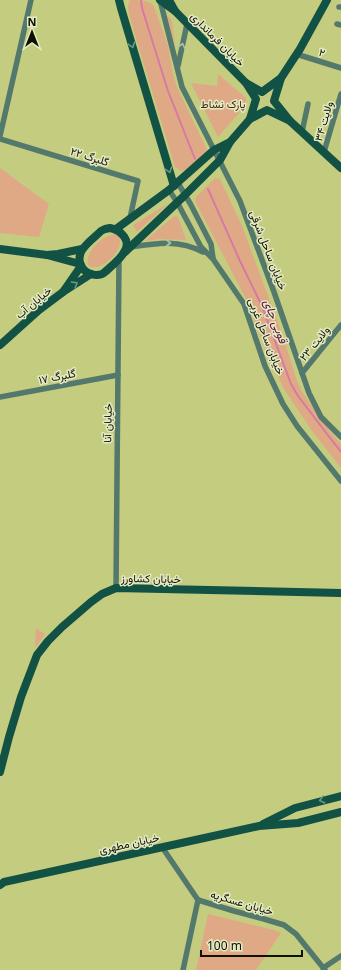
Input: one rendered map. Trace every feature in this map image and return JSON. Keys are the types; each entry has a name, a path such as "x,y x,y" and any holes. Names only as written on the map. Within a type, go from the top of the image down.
{"main road":[{"name":"خیابان فرمانداری","path":"160,0 175,11 246,83 256,100"},
{"name":"خیابان فرمانداری","path":"169,0 175,11"},
{"path":"124,252 126,241 124,236 116,229 110,228 101,231 82,249 79,259 81,265 87,272 96,275 102,274 220,160 230,142 250,119 272,106 281,78 328,0"},
{"path":"121,3 174,186"},
{"path":"250,119 258,95 281,78"},
{"name":"خیابان فرمانداری","path":"246,83 262,92"},
{"path":"262,92 267,92 273,96 274,101 290,121 341,168"},
{"path":"256,100 258,107 290,121"},
{"path":"116,229 174,186 214,150 230,142"},
{"path":"0,249 47,255 81,265"},
{"path":"47,255 82,249"},
{"name":"خیابان آب","path":"62,292 81,265"},
{"name":"خیابان آب","path":"0,345 62,292 91,274"},
{"name":"خیابان کشاورز","path":"0,772 21,697 37,654 62,627 102,594 116,588 341,593"},
{"path":"259,826 295,808 341,796"},
{"path":"304,805 299,808 298,816 302,820 308,821"},
{"path":"259,826 298,823 341,812"},
{"name":"خیابان مطهری","path":"1,883 259,826"}],"street":[{"path":"0,136 31,0"},
{"name":"خیابان ساحل شرقی","path":"160,0 182,87 240,201 274,292 309,393 321,417 341,437"},
{"name":"خیابان ساحل شرقی","path":"177,68 187,24"},
{"name":"۲","path":"296,54 341,68"},
{"name":"ولایت ۳۴","path":"324,152 341,94"},
{"path":"302,132 308,104"},
{"name":"گلبرگ ۲۲","path":"0,139 138,181 130,218"},
{"name":"خیابان ساحل غربی","path":"174,186 185,195 211,244 213,259"},
{"name":"خیابان ساحل غربی","path":"174,186 177,202 201,247 213,259 244,304 265,366 283,404 298,426 341,481"},
{"path":"124,252 160,243 180,243 195,248 213,259"},
{"name":"خیابان آنا","path":"116,588 118,375 124,252"},
{"name":"ولایت ۲۳","path":"302,373 341,325"},
{"name":"گلبرگ ۱۷","path":"0,397 118,375"},
{"name":"خیابان عسگریه","path":"162,848 198,900 284,925 296,934 324,969"},
{"path":"183,970 198,900"},
{"path":"324,969 341,956"}],"green space":[{"path":"130,0 147,1 154,6 168,46 177,87 206,148 206,153 185,170 181,171 175,167 129,15 128,7"},
{"path":"167,16 172,22 175,47"},
{"name":"پارک نشاط","path":"218,74 246,98 246,105 218,137 191,83 217,86"},
{"path":"0,168 49,204 39,237 0,233"},
{"path":"215,178 220,179 242,226 284,339 297,381 303,393 329,430 341,444 341,468 312,431 284,389 265,348 247,301 195,201 196,197"},
{"path":"169,203 137,232 133,225"},
{"path":"173,217 178,217 186,240 160,239 145,241"},
{"path":"114,234 119,237 120,241 114,255 110,260 101,266 89,266 88,258 93,248 102,239"},
{"path":"36,628 45,634 35,648"},
{"path":"208,914 281,933 256,970 196,970"}],"waterway":[{"name":"قوبی چای","path":"141,0 142,8 168,91 195,159"},
{"name":"قوبی چای","path":"208,189 262,306 291,384 298,396 341,452"}]}
